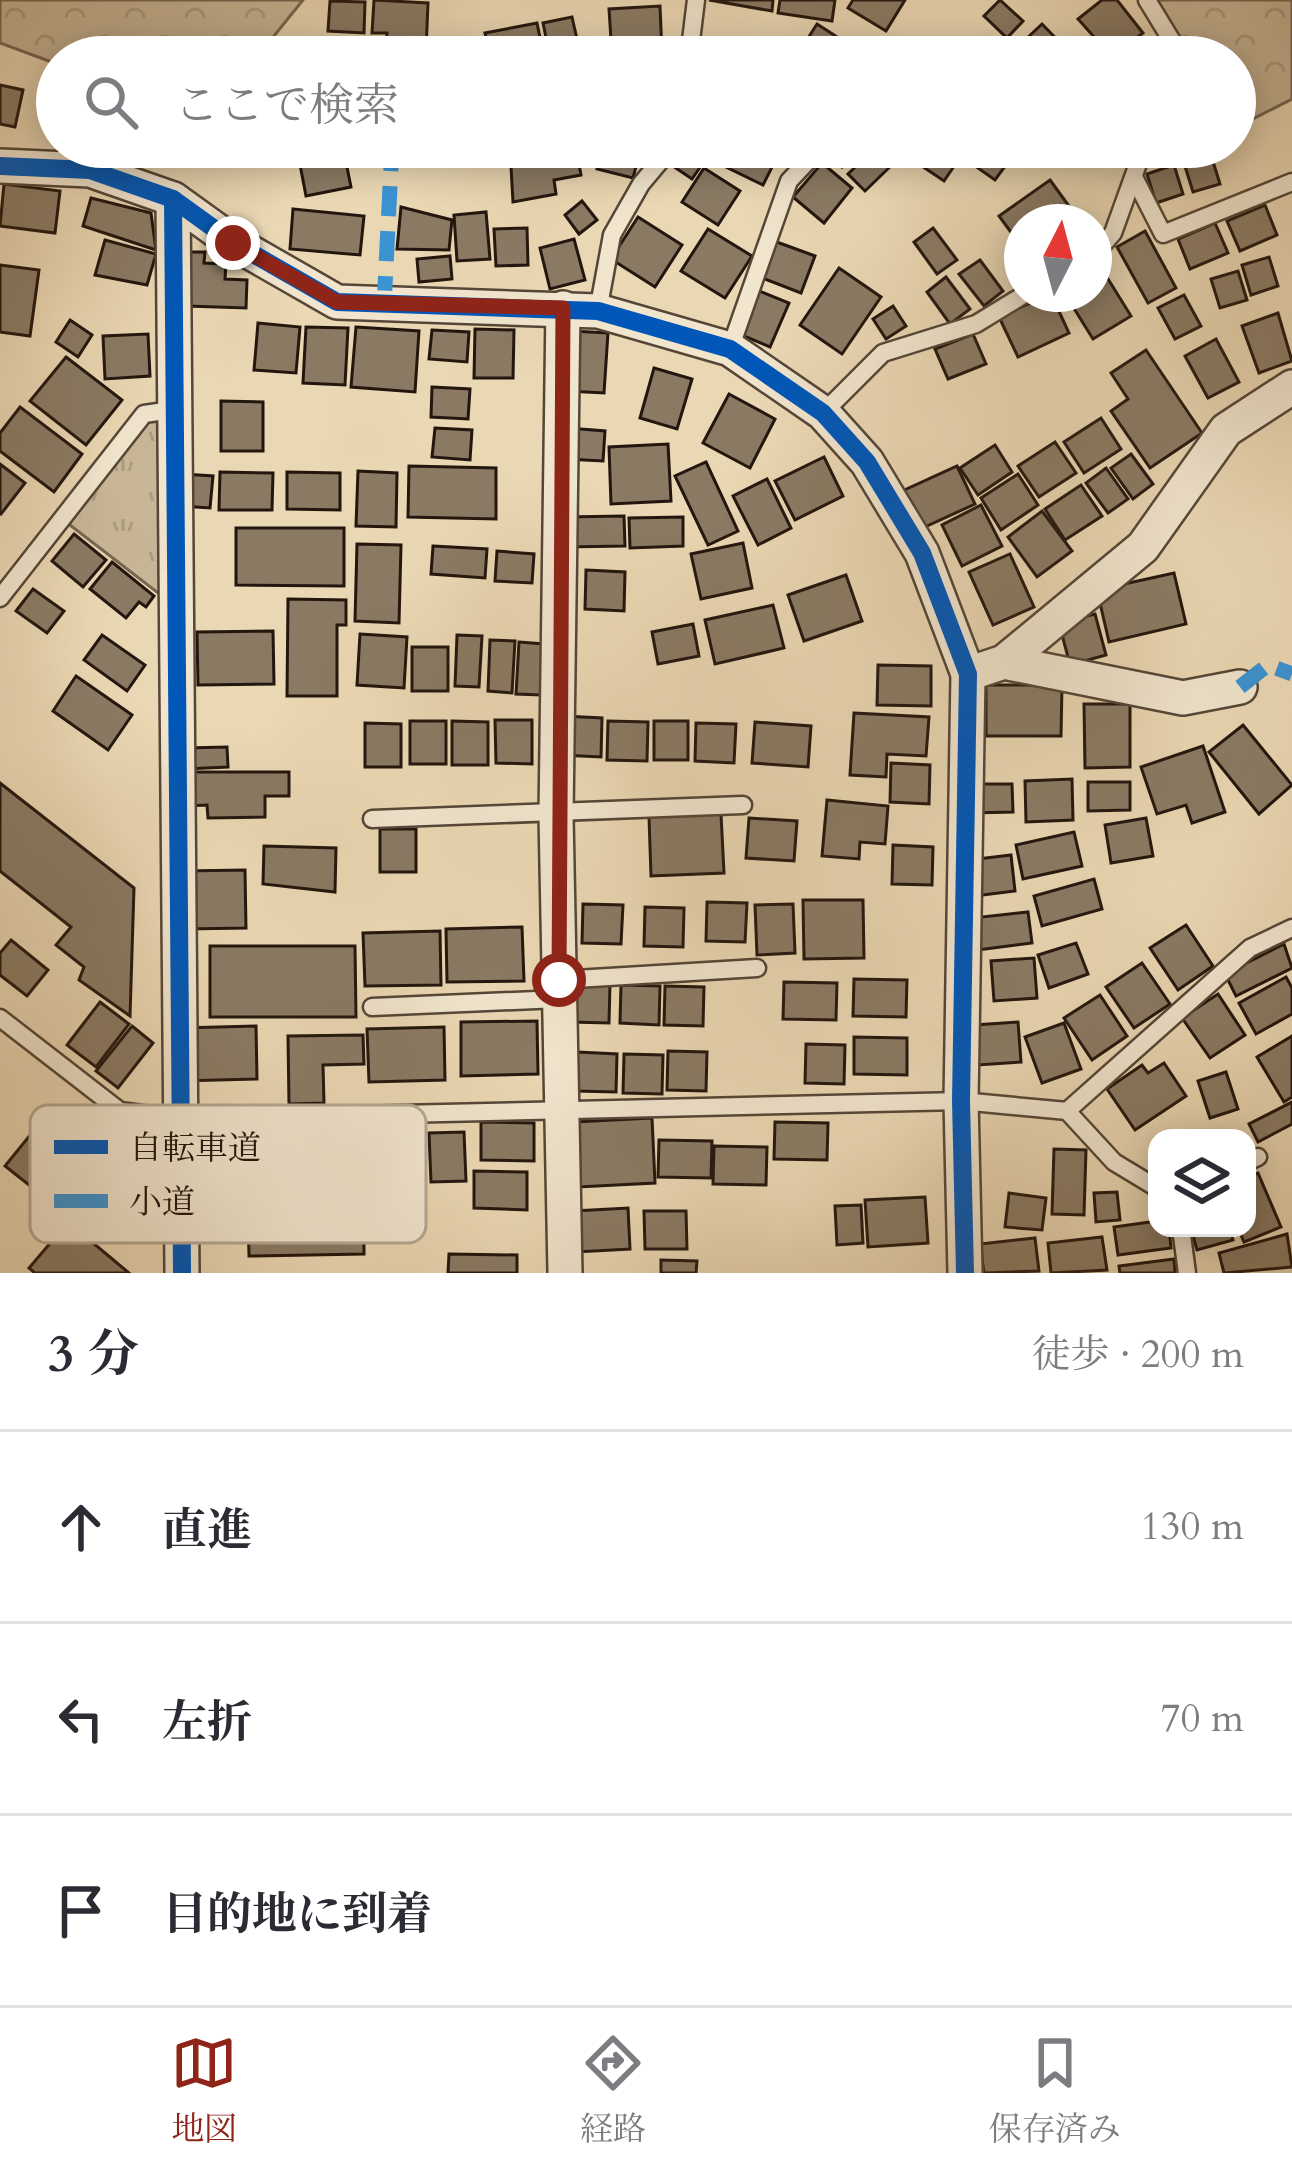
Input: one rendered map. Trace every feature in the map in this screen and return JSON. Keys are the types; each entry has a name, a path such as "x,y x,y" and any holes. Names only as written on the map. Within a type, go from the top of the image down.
{"street":[{"path":"0,166 36,168"},
{"path":"45,168 90,170 173,200 233,243 337,302 598,311 730,349 823,413 867,462 922,554 968,674 961,1101 965,1273"},
{"path":"173,200 179,1105"},
{"path":"563,308 556,815 565,1273"},
{"path":"968,674 1004,662 1143,548 1226,430 1292,387"},
{"path":"1004,662 1183,698 1240,688"},
{"path":"181,1243 182,1273"}],"lane":[{"path":"692,36 697,0"},
{"path":"1147,0 1169,36"},
{"path":"598,311 612,235 655,168"},
{"path":"730,349 789,181 801,168"},
{"path":"1112,234 1138,168"},
{"path":"1135,179 1163,234 1292,182"},
{"path":"823,413 883,353 976,324 1004,307"},
{"path":"0,598 144,414 172,410"},
{"path":"372,819 743,805"},
{"path":"1067,1111 1250,948 1292,928"},
{"path":"372,1007 757,968"},
{"path":"0,1018 112,1105"},
{"path":"426,1113 961,1101 1067,1111 1114,1162 1148,1183"},
{"path":"1182,1237 1187,1273"}],"green space":[{"path":"0,0 303,0 274,36 36,36 36,56 0,43"},
{"path":"1156,0 1292,0 1292,99 1256,117 1256,36 1168,36"},
{"path":"160,417 162,596 66,522 147,419"}],"building":[{"path":"374,0 428,3 427,36 372,33"},
{"path":"709,0 773,0 772,11"},
{"path":"780,0 835,0 832,21 778,13"},
{"path":"853,0 905,0 886,31 848,8"},
{"path":"1000,0 1023,21 1005,36 984,16"},
{"path":"1102,0 1117,0 1143,33 1093,36 1078,19"},
{"path":"330,1 365,2 364,33 328,31"},
{"path":"660,6 661,36 611,36 609,9"},
{"path":"572,17 576,36 546,36 543,23"},
{"path":"537,23 540,36 486,36"},
{"path":"817,24 836,36 809,36"},
{"path":"1042,24 1054,36 1029,36"},
{"path":"0,85 23,90 15,127 0,124"},
{"path":"301,168 347,168 351,187 306,196"},
{"path":"511,168 580,168 581,175 554,180 556,194 513,202"},
{"path":"597,168 636,168 633,178"},
{"path":"676,168 700,168 692,179"},
{"path":"704,168 740,191 718,225 682,202"},
{"path":"728,168 772,168 763,185"},
{"path":"818,168 828,168 852,188 824,223 793,197"},
{"path":"854,168 889,168 865,191 848,174"},
{"path":"925,168 953,168 944,181"},
{"path":"978,168 1004,168 995,180"},
{"path":"1175,168 1183,194 1156,203 1147,174"},
{"path":"1186,168 1215,168 1220,184 1193,192"},
{"path":"1050,180 1067,204 1016,204"},
{"path":"4,184 60,191 55,233 0,226"},
{"path":"91,198 151,213 156,250 83,226"},
{"path":"582,201 597,220 579,234 565,215"},
{"path":"1265,205 1277,235 1240,251 1227,221"},
{"path":"401,207 452,220 449,250 397,249"},
{"path":"293,209 364,216 360,255 290,249"},
{"path":"486,212 490,259 457,261 454,215"},
{"path":"638,217 682,245 655,287 611,259"},
{"path":"1215,223 1228,253 1190,269 1178,239"},
{"path":"527,228 528,265 496,266 494,229"},
{"path":"933,228 957,260 937,274 914,242"},
{"path":"708,229 752,256 725,298 681,271"},
{"path":"1145,231 1176,288 1148,303 1117,247"},
{"path":"574,239 585,280 550,289 540,248"},
{"path":"105,240 156,254 147,285 95,275"},
{"path":"774,241 815,256 801,293 760,277"},
{"path":"189,252 205,252 204,263 226,264 225,279 247,280 246,308 187,306"},
{"path":"450,256 452,279 419,282 417,259"},
{"path":"1269,257 1278,286 1251,295 1242,265"},
{"path":"980,260 1003,291 984,306 959,274"},
{"path":"0,265 39,270 30,336 0,332"},
{"path":"839,268 881,297 842,354 800,325"},
{"path":"1238,271 1247,300 1220,308 1211,279"},
{"path":"946,277 970,309 950,324 927,292"},
{"path":"1112,285 1131,316 1093,339 1076,312 1112,312"},
{"path":"757,290 789,303 770,347 739,334"},
{"path":"1184,295 1201,326 1175,339 1158,308"},
{"path":"893,306 906,326 886,339 873,319"},
{"path":"1010,312 1059,312 1069,333 1018,357 999,317"},
{"path":"1278,313 1292,361 1259,373 1242,326"},
{"path":"70,320 92,335 78,357 56,342"},
{"path":"258,323 300,327 296,373 254,370"},
{"path":"306,327 348,328 345,385 303,383"},
{"path":"356,327 419,331 415,392 351,387"},
{"path":"475,329 514,330 513,378 474,378"},
{"path":"432,330 469,332 467,362 429,359"},
{"path":"572,331 608,333 604,393 568,391"},
{"path":"148,334 150,376 105,379 103,336"},
{"path":"973,334 986,364 948,379 935,349"},
{"path":"1216,339 1239,382 1208,398 1185,356"},
{"path":"1146,350 1202,433 1150,468 1111,411 1128,399 1111,373"},
{"path":"66,357 122,400 86,445 30,401"},
{"path":"654,368 692,379 677,429 640,418"},
{"path":"432,387 470,389 468,419 431,417"},
{"path":"729,394 775,419 750,468 703,443"},
{"path":"221,401 263,402 263,451 221,451"},
{"path":"20,407 82,454 54,492 0,451 0,433"},
{"path":"1101,418 1121,449 1084,473 1064,442"},
{"path":"435,428 472,430 470,460 432,457"},
{"path":"568,428 605,431 603,461 566,459"},
{"path":"1055,442 1076,473 1039,497 1018,466"},
{"path":"668,444 671,501 611,504 609,447"},
{"path":"995,445 1012,472 978,495 960,468"},
{"path":"1131,454 1153,484 1133,499 1111,468"},
{"path":"824,457 843,496 795,520 775,481"},
{"path":"706,462 738,531 708,545 675,476"},
{"path":"0,464 25,483 1,514 0,513"},
{"path":"409,466 496,468 496,519 408,517"},
{"path":"957,466 975,504 916,531 898,493"},
{"path":"1106,468 1128,499 1108,513 1086,483"},
{"path":"358,471 397,473 396,527 356,526"},
{"path":"220,472 273,473 272,510 219,510"},
{"path":"287,472 340,473 340,510 287,509"},
{"path":"183,474 213,476 210,508 181,506"},
{"path":"1018,474 1038,505 1001,530 981,498"},
{"path":"767,479 791,528 758,545 733,496"},
{"path":"1081,485 1102,516 1065,540 1045,509"},
{"path":"981,505 1002,546 962,566 942,525"},
{"path":"1042,511 1072,551 1037,577 1008,537"},
{"path":"624,516 625,546 564,547 563,517"},
{"path":"683,517 683,546 630,548 629,518"},
{"path":"236,528 344,528 344,586 236,585"},
{"path":"74,534 106,560 83,587 52,561"},
{"path":"743,543 752,588 701,599 691,554"},
{"path":"357,544 401,545 399,623 355,621"},
{"path":"433,546 487,549 485,578 431,574"},
{"path":"497,551 534,554 532,583 495,581"},
{"path":"1010,554 1034,607 993,625 969,572"},
{"path":"112,562 154,596 146,607 139,602 126,618 90,589"},
{"path":"586,570 625,572 624,611 585,609"},
{"path":"1174,573 1186,624 1109,642 1097,590"},
{"path":"846,575 862,621 804,641 788,595"},
{"path":"33,589 64,611 47,633 16,611"},
{"path":"288,599 346,600 346,625 337,625 337,696 287,696"},
{"path":"773,605 784,648 715,664 705,620"},
{"path":"1095,614 1106,655 1070,665 1059,623"},
{"path":"693,624 699,656 658,664 652,632"},
{"path":"273,631 274,684 198,685 197,632"},
{"path":"360,634 407,637 404,688 357,685"},
{"path":"102,635 145,665 127,691 84,660"},
{"path":"457,635 482,636 479,687 455,686"},
{"path":"490,640 515,641 512,693 488,691"},
{"path":"519,642 544,644 541,695 516,694"},
{"path":"412,647 448,647 448,691 412,691"},
{"path":"878,665 931,666 931,706 877,705"},
{"path":"76,676 132,715 108,750 53,711"},
{"path":"986,685 1062,685 1061,736 986,736"},
{"path":"1084,704 1130,704 1130,767 1085,768"},
{"path":"854,713 929,717 926,756 887,754 886,777 850,775"},
{"path":"563,716 602,718 601,757 561,755"},
{"path":"495,720 532,720 532,764 496,763"},
{"path":"410,721 446,721 446,764 410,764"},
{"path":"452,721 488,722 488,765 452,765"},
{"path":"608,721 648,722 647,761 607,760"},
{"path":"654,721 688,721 688,760 654,760"},
{"path":"755,722 811,726 808,767 752,763"},
{"path":"365,723 401,724 401,767 365,767"},
{"path":"696,723 736,724 734,763 695,761"},
{"path":"1243,725 1292,785 1259,814 1209,752"},
{"path":"1203,746 1225,812 1192,823 1186,805 1157,814 1141,767"},
{"path":"227,747 228,767 186,769 186,748"},
{"path":"891,763 930,765 929,804 890,802"},
{"path":"186,772 289,772 289,796 265,796 265,817 208,818 207,805 186,806"},
{"path":"1072,779 1073,820 1026,822 1025,781"},
{"path":"1088,782 1130,782 1130,810 1088,811"},
{"path":"0,783 134,888 130,1016 79,980 84,967 56,945 71,927 0,871"},
{"path":"970,784 1012,784 1013,812 970,813"},
{"path":"827,800 888,806 885,844 860,842 859,859 822,856"},
{"path":"721,814 724,873 651,876 649,817"},
{"path":"749,818 797,821 794,861 746,858"},
{"path":"1146,818 1153,856 1111,863 1105,825"},
{"path":"380,829 416,829 416,872 380,872"},
{"path":"1074,832 1082,866 1023,879 1016,845"},
{"path":"893,845 933,847 932,885 892,884"},
{"path":"264,846 336,848 335,892 263,884"},
{"path":"1011,855 1015,891 974,896 969,860"},
{"path":"245,870 246,928 185,929 184,871"},
{"path":"1094,879 1102,909 1042,926 1034,896"},
{"path":"803,900 863,900 864,958 804,959"},
{"path":"707,902 747,903 745,942 706,941"},
{"path":"583,904 623,905 621,944 582,943"},
{"path":"793,904 795,953 757,955 755,905"},
{"path":"645,907 684,908 683,947 644,946"},
{"path":"1028,912 1032,943 977,950 973,918"},
{"path":"1186,925 1213,966 1178,990 1150,948"},
{"path":"522,927 524,981 447,982 446,929"},
{"path":"440,931 441,985 365,986 363,933"},
{"path":"11,940 48,970 27,996 0,975 0,953"},
{"path":"1076,943 1088,974 1049,988 1038,955"},
{"path":"1284,944 1292,968 1236,996 1225,974"},
{"path":"210,946 355,946 356,1017 210,1017"},
{"path":"1034,958 1037,998 994,1001 991,961"},
{"path":"1142,963 1170,1004 1134,1028 1106,987"},
{"path":"1286,977 1292,988 1292,1014 1256,1034 1239,1003"},
{"path":"854,979 907,980 906,1017 853,1016"},
{"path":"784,982 837,983 836,1020 783,1019"},
{"path":"571,983 610,984 609,1023 570,1022"},
{"path":"621,985 660,986 659,1025 620,1023"},
{"path":"665,986 704,987 703,1026 664,1025"},
{"path":"1218,994 1245,1035 1210,1058 1182,1018"},
{"path":"1100,995 1127,1036 1092,1060 1064,1018"},
{"path":"100,1002 129,1024 96,1067 67,1045"},
{"path":"537,1021 538,1074 461,1076 461,1022"},
{"path":"1018,1022 1021,1062 978,1065 975,1025"},
{"path":"1064,1023 1081,1069 1042,1083 1025,1037"},
{"path":"132,1026 153,1043 118,1088 96,1071"},
{"path":"256,1026 257,1079 180,1081 180,1028"},
{"path":"444,1027 445,1080 369,1082 367,1029"},
{"path":"363,1035 364,1064 323,1065 324,1103 289,1104 288,1036"},
{"path":"1292,1036 1292,1097 1284,1102 1257,1057"},
{"path":"854,1037 907,1038 907,1075 854,1074"},
{"path":"806,1044 845,1045 844,1084 805,1083"},
{"path":"668,1051 707,1052 706,1091 667,1090"},
{"path":"577,1052 617,1054 616,1092 576,1091"},
{"path":"624,1054 663,1055 662,1094 623,1093"},
{"path":"1164,1063 1186,1096 1135,1130 1107,1089 1142,1065 1148,1073"},
{"path":"1226,1072 1238,1109 1210,1118 1198,1081"},
{"path":"1292,1102 1292,1124 1258,1142 1256,1129 1249,1124"},
{"path":"652,1118 655,1183 578,1187 574,1122"},
{"path":"481,1122 534,1123 534,1161 481,1160"},
{"path":"775,1122 828,1123 827,1160 774,1159"},
{"path":"464,1132 466,1181 431,1182 429,1133"},
{"path":"30,1135 30,1186 5,1166"},
{"path":"659,1140 712,1141 711,1178 658,1177"},
{"path":"714,1146 767,1147 766,1185 713,1184"},
{"path":"1054,1149 1086,1150 1084,1215 1052,1214"},
{"path":"474,1171 527,1172 527,1210 474,1208"},
{"path":"1256,1174 1281,1227 1244,1242 1242,1237 1256,1237"},
{"path":"1117,1192 1120,1220 1096,1222 1094,1193"},
{"path":"1009,1193 1046,1198 1042,1230 1005,1227"},
{"path":"925,1197 928,1243 868,1247 865,1200"},
{"path":"861,1205 863,1243 837,1245 835,1206"},
{"path":"628,1208 630,1249 576,1252 574,1211"},
{"path":"644,1211 686,1211 687,1249 645,1249"},
{"path":"1148,1222 1148,1237 1170,1237 1171,1248 1118,1255 1114,1227"},
{"path":"1287,1234 1292,1267 1224,1273 1219,1253"},
{"path":"1102,1237 1107,1270 1051,1273 1048,1243"},
{"path":"1193,1237 1232,1237 1233,1240 1197,1250"},
{"path":"1035,1238 1039,1271 984,1273 980,1244"},
{"path":"50,1243 93,1243 129,1273 35,1273 29,1268"},
{"path":"249,1243 364,1243 364,1254 249,1256"},
{"path":"449,1254 517,1255 517,1273 448,1273"},
{"path":"1174,1259 1175,1273 1120,1273 1119,1266"},
{"path":"661,1260 697,1261 696,1273 661,1273"}],"marked path":[{"path":"384,306 391,168"},
{"path":"1240,687 1268,665 1292,674"}],"cycle path":[{"path":"0,166 36,168"},
{"path":"45,168 90,170 173,199 234,243 337,302 598,311 730,349 823,413 867,462 922,553 968,674 961,1101 965,1273"},
{"path":"173,199 181,1105"},
{"path":"182,1243 182,1273"}],"route":[{"path":"233,243 337,302 563,308 556,815 559,980"}]}
